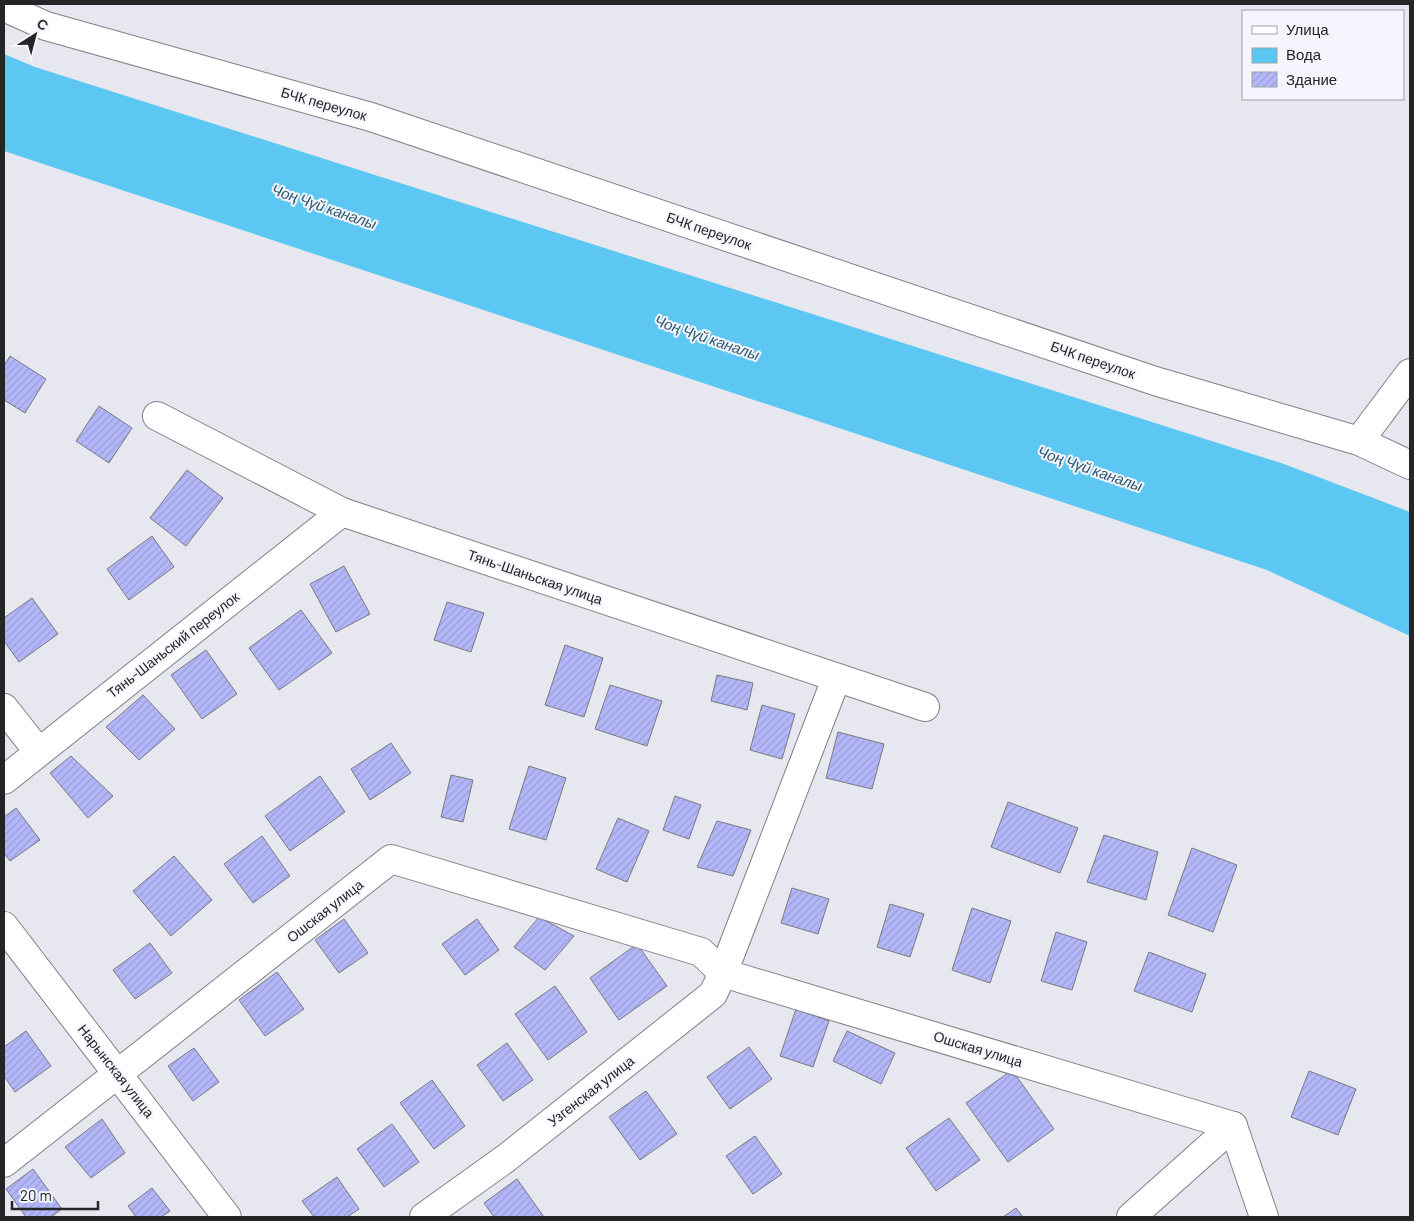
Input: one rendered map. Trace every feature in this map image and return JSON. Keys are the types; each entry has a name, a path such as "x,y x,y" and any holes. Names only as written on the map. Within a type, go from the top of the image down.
{"street":[{"name":"БЧК переулок","path":"4,7 46,26 371,117 1155,381 1359,441 1410,465"},
{"path":"1359,441 1410,373"},
{"name":"Тянь-Шаньская улица","path":"157,416 342,512 836,679 926,707"},
{"name":"Тянь-Шаньский переулок","path":"4,780 38,751 342,512"},
{"name":"Узгенская улица","path":"424,1217 505,1159 713,994 724,973 836,679"},
{"path":"4,708 38,751"},
{"name":"Ошская улица","path":"4,1163 391,859 701,952 724,973 1233,1126"},
{"name":"Нарынская улица","path":"4,926 118,1072 227,1217"},
{"path":"1131,1217 1233,1126 1264,1217"}],"water":[{"name":"Чоң Чүй каналы","path":"4,54 35,67 1284,464 1410,512 1410,636 1267,570 4,151"}],"building":[{"path":"10,356 46,379 25,413 4,400 4,366"},
{"path":"99,406 132,428 109,463 76,441"},
{"path":"187,470 223,498 186,546 150,518"},
{"path":"152,536 174,567 129,600 107,569"},
{"path":"344,566 370,614 336,632 310,584"},
{"path":"32,598 58,634 19,662 4,641 4,618"},
{"path":"447,602 484,613 471,652 434,640"},
{"path":"301,610 332,653 279,690 249,648"},
{"path":"565,645 603,658 584,717 545,705"},
{"path":"206,650 237,694 202,719 171,675"},
{"path":"717,675 753,683 747,710 711,701"},
{"path":"610,685 662,701 647,746 595,729"},
{"path":"143,695 175,729 139,760 106,727"},
{"path":"762,705 795,714 782,759 750,750"},
{"path":"838,732 884,744 872,789 826,778"},
{"path":"391,743 411,773 370,800 351,769"},
{"path":"71,756 113,796 88,818 50,773"},
{"path":"529,766 566,778 546,840 509,829"},
{"path":"451,775 473,780 463,822 441,817"},
{"path":"320,776 345,812 290,851 265,816"},
{"path":"675,796 701,805 689,839 663,830"},
{"path":"1008,802 1078,828 1060,873 991,847"},
{"path":"16,808 40,840 10,861 4,853 4,817"},
{"path":"618,818 649,831 627,882 596,869"},
{"path":"717,821 751,830 733,876 697,867"},
{"path":"1104,835 1158,852 1146,900 1087,882"},
{"path":"262,836 290,876 253,903 224,864"},
{"path":"1192,848 1237,865 1213,932 1168,915"},
{"path":"174,856 212,900 171,936 133,891"},
{"path":"792,888 829,899 818,934 781,923"},
{"path":"890,904 924,914 910,957 877,947"},
{"path":"972,908 1011,921 990,983 952,970"},
{"path":"539,917 574,936 545,970 514,947"},
{"path":"344,919 368,953 339,973 315,940"},
{"path":"477,919 499,950 465,975 442,944"},
{"path":"1056,932 1087,942 1072,990 1041,981"},
{"path":"150,943 172,973 135,999 113,970"},
{"path":"637,944 667,986 619,1020 590,978"},
{"path":"1149,952 1206,974 1192,1012 1134,991"},
{"path":"277,972 304,1009 265,1036 239,1000"},
{"path":"555,986 587,1032 548,1060 515,1014"},
{"path":"796,1009 829,1021 813,1067 780,1056"},
{"path":"26,1031 51,1066 15,1092 4,1076 4,1047"},
{"path":"847,1031 895,1053 881,1084 833,1061"},
{"path":"507,1043 533,1080 503,1101 477,1065"},
{"path":"749,1047 772,1079 730,1109 707,1077"},
{"path":"194,1048 219,1082 193,1101 168,1066"},
{"path":"1012,1070 1054,1129 1008,1162 966,1103"},
{"path":"1309,1071 1356,1089 1338,1135 1291,1117"},
{"path":"432,1080 465,1126 434,1149 400,1103"},
{"path":"646,1091 677,1134 640,1160 609,1117"},
{"path":"949,1118 980,1160 936,1191 906,1148"},
{"path":"102,1119 125,1153 91,1178 65,1147"},
{"path":"392,1124 419,1162 384,1187 357,1149"},
{"path":"755,1136 782,1174 753,1194 726,1156"},
{"path":"33,1169 62,1209 51,1217 26,1217 6,1189"},
{"path":"337,1177 359,1209 347,1217 314,1217 302,1201"},
{"path":"517,1179 544,1217 494,1217 484,1203"},
{"path":"152,1188 170,1211 161,1217 136,1217 128,1206"},
{"path":"1016,1208 1023,1217 1003,1217"}]}
